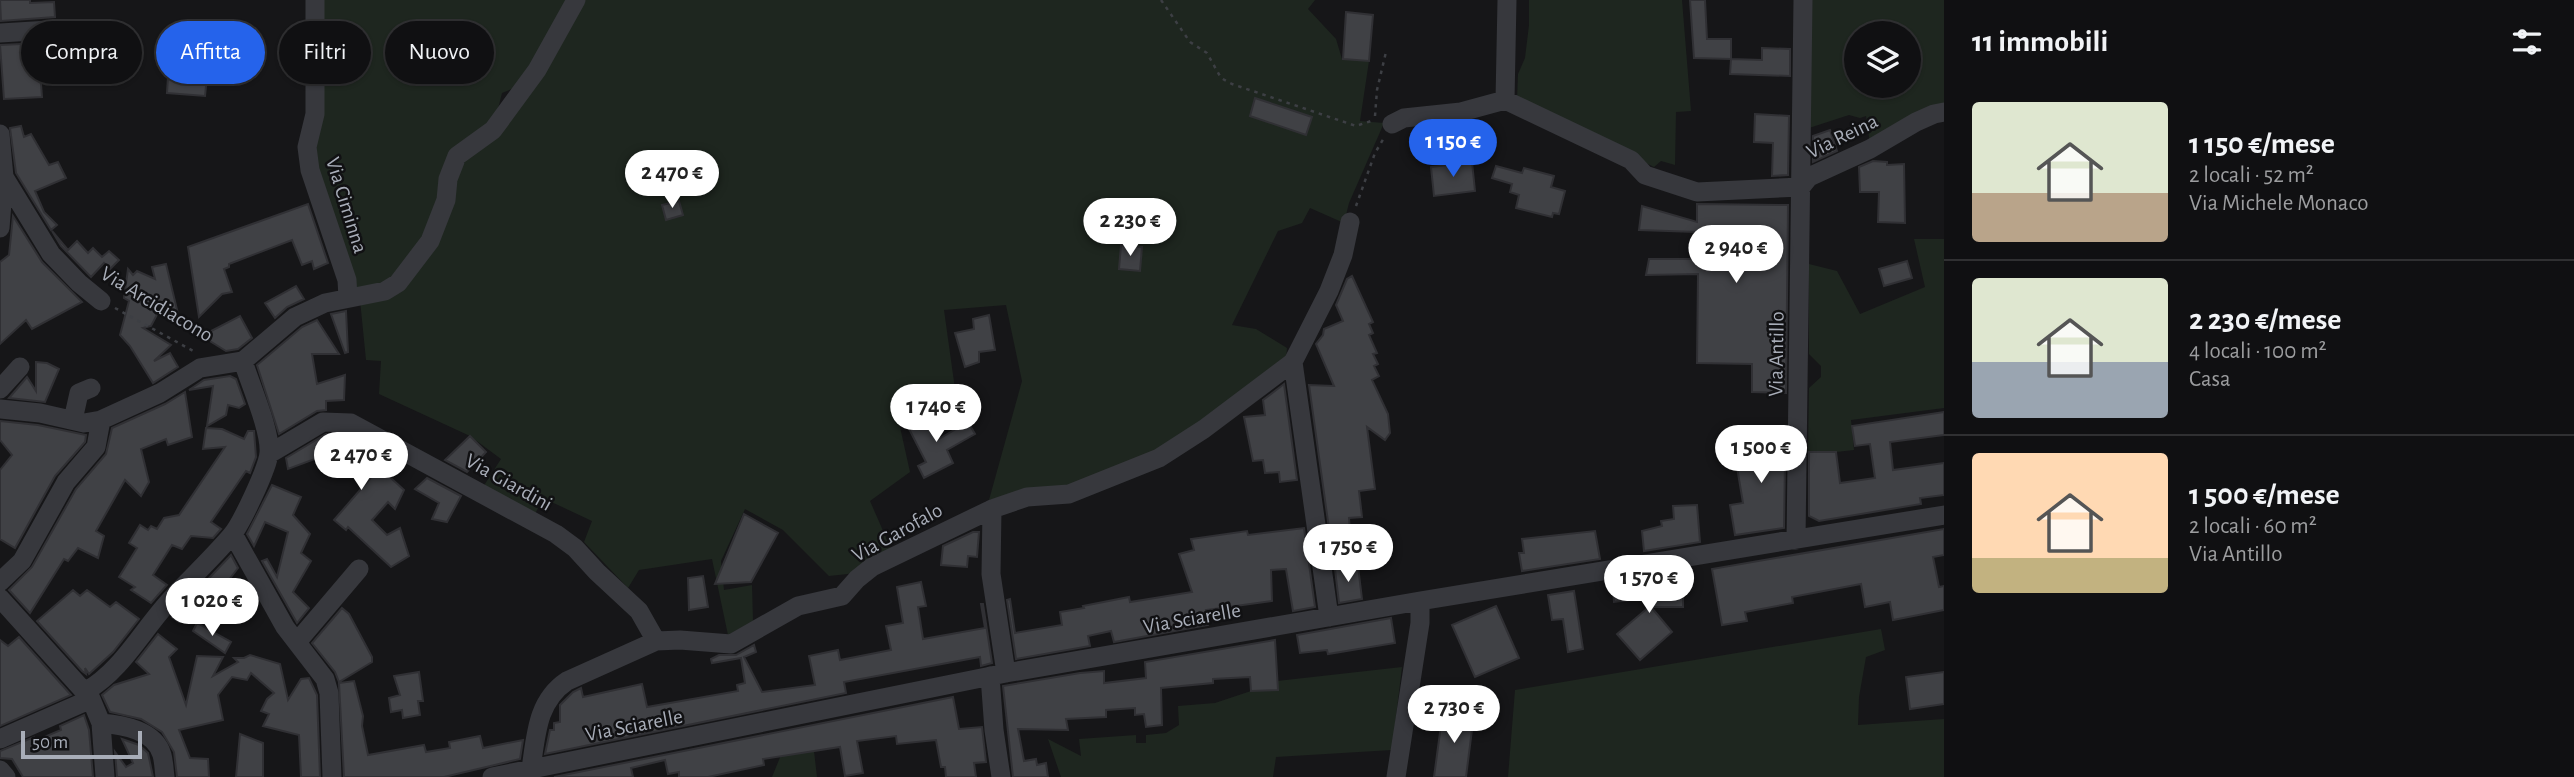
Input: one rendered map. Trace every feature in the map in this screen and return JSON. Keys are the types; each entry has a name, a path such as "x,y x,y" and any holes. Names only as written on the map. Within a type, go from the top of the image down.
{"street":[{"name":"Via Ciminna","path":"315,0 315,114 307,147 308,157 347,280 348,298"},
{"path":"0,409 40,413 84,423 100,420 160,393 200,368 243,361 295,317 325,303 385,291 398,283 430,241 446,200 448,179 457,156 493,130 537,70 576,0"},
{"path":"1505,100 1507,0"},
{"name":"Via Antillo","path":"1796,540 1803,0"},
{"path":"0,33 21,32"},
{"path":"1392,124 1404,118 1461,112 1505,100 1630,160 1645,174 1698,192 1801,187"},
{"name":"Via Reina","path":"1801,187 1809,177 1870,149 1916,122 1944,112"},
{"path":"0,134 4,177 0,228"},
{"name":"Via Arcidiacono","path":"4,177 51,254 101,301"},
{"path":"1329,617 1293,362 1329,291 1343,256 1350,222"},
{"path":"0,739 88,695 130,650 172,598 195,577 233,534 260,479 269,453 265,431 243,361"},
{"name":"Via Garofalo","path":"531,769 538,725 545,704 555,690 567,681 656,641 731,644 798,606 842,596 872,567 992,509 1027,497 1069,495 1159,458 1204,429 1293,362"},
{"path":"0,389 20,367"},
{"path":"73,421 79,393 91,388"},
{"path":"100,420 96,447 66,482 0,595 88,695 101,723 106,777"},
{"name":"Via Giardini","path":"269,453 323,422 351,424 556,534 575,548 639,611 656,641"},
{"path":"992,509 991,574 998,674 994,730 1001,777"},
{"name":"Via Sciarelle","path":"492,777 998,674 1944,515"},
{"path":"233,534 285,627 325,679 329,692 332,777"},
{"path":"297,642 359,569"},
{"path":"1396,777 1420,623 1420,601"},
{"path":"101,723 121,725 153,740 162,753 165,777"},
{"path":"0,770 6,777"}],"path":[{"path":"1161,0 1190,42 1207,53 1221,78 1356,126 1376,119 1377,90 1386,52"},
{"path":"1350,222 1375,153 1392,124"},
{"name":"Via Arcidiacono","path":"101,301 172,337 204,357 214,367"}],"shaded area":[{"path":"319,0 570,0 521,85 502,93 497,113 441,199 411,258 385,284 355,290 314,167 316,84 371,84 371,21 318,21"},
{"path":"583,0 1315,0 1308,9 1336,39 1342,59 1369,61 1360,121 1384,123 1349,203 1344,223 1310,208 1302,223 1278,231 1232,325 1256,329 1287,348 1286,361 1158,454 1068,491 1026,492 989,500 1022,381 1006,305 944,310 955,389 896,409 910,472 870,501 891,549 857,573 829,576 783,530 745,509 721,561 724,590 752,585 753,621 728,635 712,559 639,570 628,588 584,542 592,521 543,498 535,514 483,487 501,459 470,436 379,394 381,361 366,360 360,300 393,294 454,177"},
{"path":"1529,0 1682,0 1691,111 1676,112 1675,165 1661,161 1654,167 1517,100 1518,74 1525,58 1529,25"},
{"path":"1811,0 1944,0 1944,103 1870,144 1866,116 1860,118 1849,115 1809,128"},
{"path":"1914,239 1944,239 1944,408 1851,420 1854,450 1808,452 1809,388 1821,377 1821,366 1809,354 1809,264 1837,271 1860,314 1925,287"},
{"path":"1881,629 1885,650 1866,657 1859,697 1858,725 1944,719 1944,777 1508,777 1515,690"},
{"path":"1402,667 1392,750 1276,757 1273,777 1061,777 1048,739 1081,756 1079,739 1136,735 1136,743 1146,743 1146,735 1166,733 1179,725 1178,706 1215,703 1251,691 1277,690 1277,681"},
{"path":"814,751 817,777 772,777 781,755"}],"building":[{"path":"0,0 54,2 55,17 1,21"},
{"path":"1690,0 1705,0 1707,39 1731,39 1731,59 1694,58"},
{"path":"1346,12 1373,15 1369,61 1343,59"},
{"path":"21,44 21,84 41,84 42,97 4,99 0,45"},
{"path":"1762,48 1790,49 1790,76 1730,74 1731,59 1762,60"},
{"path":"168,84 206,84 205,96 167,93"},
{"path":"1255,98 1312,117 1306,135 1250,116"},
{"path":"1755,114 1789,116 1788,175 1772,176 1773,143 1754,142"},
{"path":"21,126 24,137 31,134 49,165 58,162 66,178 35,191 44,212 57,225 51,230 16,173 10,128"},
{"path":"1830,130 1837,151 1813,162 1813,136"},
{"path":"1873,161 1887,162 1887,165 1904,164 1905,223 1878,222 1879,192 1860,192 1859,167"},
{"path":"1472,162 1475,191 1434,196 1431,167"},
{"path":"1496,166 1522,173 1524,168 1554,176 1551,187 1565,191 1559,214 1553,213 1552,217 1516,208 1519,195 1510,192 1512,184 1492,178"},
{"path":"679,201 683,215 666,220 662,205"},
{"path":"308,204 328,263 314,269 312,261 302,265 292,240 229,264 229,267 224,269 232,292 222,294 199,317 188,247"},
{"path":"1697,204 1788,205 1786,393 1752,392 1752,364 1697,363 1698,274 1646,275 1649,259 1697,259 1697,232 1639,230 1642,206 1697,222"},
{"path":"13,216 42,262 82,302 32,329 26,320 0,344 0,262 9,255"},
{"path":"52,231 68,250 77,241 88,253 93,248 102,257 109,251 119,260 110,269 104,263 91,277 61,246"},
{"path":"1121,245 1142,247 1140,271 1119,269"},
{"path":"1907,261 1912,278 1884,286 1879,269"},
{"path":"166,264 180,322 160,309 151,326 143,328 171,345 154,361 170,353 178,367 153,383 120,335 129,301 124,298 128,269 133,275 137,271 155,279 152,267"},
{"path":"1352,276 1373,322 1369,324 1373,333 1369,335 1377,353 1373,354 1378,364 1374,366 1379,376 1372,380 1388,414 1390,433 1385,440 1367,427 1375,489 1359,491 1362,517 1349,518 1350,531 1330,536 1309,385 1334,386 1316,344 1324,329 1343,321 1336,305 1347,279"},
{"path":"296,286 304,299 287,307 275,318 265,303"},
{"path":"346,311 348,352 345,353 331,314"},
{"path":"989,315 995,350 979,352 979,362 965,367 955,333 974,329 973,319"},
{"path":"240,316 252,338 238,349 226,351 205,338 211,331"},
{"path":"317,320 339,354 312,354 317,384 345,375 344,400 326,401 326,410 317,411 279,434 257,365 302,327"},
{"path":"36,362 47,363 59,369 45,402 9,398 27,377 36,391"},
{"path":"230,376 236,379 245,404 239,408 228,405 226,415 207,426 213,386 189,390 204,380"},
{"path":"1284,384 1297,480 1280,482 1279,472 1265,473 1263,460 1253,461 1244,417 1265,415 1263,400"},
{"path":"185,392 192,437 168,445 166,439 141,449 149,482 141,496 125,480 96,531 104,536 98,558 78,548 68,561 64,559 30,613 9,590 32,567 76,489 106,454 112,428"},
{"path":"1944,412 1944,435 1890,442 1893,470 1944,463 1944,495 1920,498 1921,504 1819,521 1809,516 1809,452 1836,452 1840,483 1875,478 1870,444 1855,446 1852,426"},
{"path":"924,414 937,440 968,422 975,434 947,450 953,463 924,478 918,466 926,462 906,423"},
{"path":"0,421 38,425 86,435 85,442 55,476 15,548 0,539 0,470 12,455 0,440"},
{"path":"1748,427 1762,428 1761,432 1781,432 1781,459 1785,459 1784,528 1735,535 1730,505 1743,503 1737,467 1747,465"},
{"path":"206,428 222,429 244,439 248,431 254,431 256,457 250,473 246,471 211,522 221,529 213,538 191,536 182,549 172,545 153,575 167,585 151,603 131,590 135,587 119,577 137,548 129,543 140,525 148,530 151,526 157,529 164,518 179,515 225,447 203,449"},
{"path":"326,434 348,435 389,458 380,468 404,490 395,509 388,502 372,520 387,535 400,528 409,556 391,567 348,527 346,530 334,520 374,474 353,462 330,467 328,454 288,469 286,458"},
{"path":"470,436 486,452 467,472 445,460"},
{"path":"427,478 461,496 447,522 432,519 439,503 415,489"},
{"path":"272,485 301,497 293,515 310,534 301,553 311,561 293,592 309,608 297,623 262,561 267,559 277,577 288,532 265,522 254,546 247,534"},
{"path":"1697,505 1700,542 1644,551 1642,531 1662,526 1661,521 1674,519 1673,506"},
{"path":"744,514 778,533 751,582 715,584"},
{"path":"1304,528 1315,607 1293,611 1286,569 1271,570 1272,601 1206,610 1208,625 1114,642 1111,631 1088,636 1090,646 1016,659 1007,600 1010,599 1015,633 1062,625 1060,612 1084,608 1083,606 1129,597 1130,602 1192,592 1179,554 1194,550 1191,539 1247,531 1248,535"},
{"path":"1944,529 1944,555 1933,557 1939,587 1944,586 1944,610 1893,620 1890,602 1865,607 1861,584 1792,597 1793,603 1745,612 1747,621 1722,625 1712,569"},
{"path":"1595,531 1600,559 1522,571 1519,553 1524,553 1522,539"},
{"path":"973,532 979,532 977,557 968,556 967,567 941,565 943,546"},
{"path":"231,555 238,568 198,620 179,622 172,617"},
{"path":"1358,566 1362,599 1339,603 1335,569"},
{"path":"703,576 708,607 689,610 688,578"},
{"path":"1683,577 1683,607 1651,607 1672,632 1640,660 1617,634 1662,596 1614,602 1613,591 1664,583 1664,580 1680,581"},
{"path":"921,582 926,606 918,607 923,639 985,628 983,604 992,663 981,666 980,657 844,682 846,693 545,754 550,730 554,730 554,723 560,722 560,705 581,688 583,697 642,684 647,707 738,691 737,685 745,683 741,658 712,663 711,659 719,655 736,655 754,645 756,652 744,657 762,692 815,685 809,656 838,650 840,660 891,650 886,626 903,623 897,587"},
{"path":"73,590 80,596 87,590 110,607 116,602 139,619 113,652 89,674 85,668 86,674 82,671 37,621"},
{"path":"1574,591 1583,649 1568,652 1563,619 1552,620 1548,595"},
{"path":"1496,606 1519,658 1475,677 1452,625"},
{"path":"342,608 349,614 372,657 372,662 339,682 335,672 312,643"},
{"path":"1391,618 1395,643 1328,654 1327,650 1300,653 1297,635"},
{"path":"197,623 231,642 225,653 193,631"},
{"path":"158,634 177,649 169,657 186,705 197,656 223,657 213,676 238,662 234,658 250,655 280,664 288,700 301,679 309,678 317,695 320,777 301,777 299,735 263,726 269,714 261,711 267,699 274,693 251,673 247,680 232,677 218,695 223,720 179,730 190,758 208,759 209,777 177,777 174,752 162,732 141,719 110,712 102,695 114,685 149,674 136,662"},
{"path":"19,637 71,695 0,726 0,640 8,646"},
{"path":"1275,640 1278,690 1251,691 1250,677 1213,679 1213,683 1161,688 1162,725 1146,727 1144,714 1135,715 1135,708 1106,710 1106,717 1066,719 1068,730 1018,729 1024,761 1036,759 1037,765 1046,763 1048,777 1013,777 1003,686 1104,671 1104,683 1146,678 1145,662"},
{"path":"419,672 423,701 418,701 420,715 403,718 402,710 391,712 389,698 400,695 394,676"},
{"path":"1944,672 1944,704 1910,709 1906,677"},
{"path":"354,681 363,716 362,726 368,755 424,745 426,752 450,748 449,742 480,736 483,748 523,740 520,759 444,777 344,777 339,683"},
{"path":"953,697 959,729 982,727 986,762 974,763 976,777 946,777 945,767 941,767 936,740 897,744 896,736 857,741 863,773 845,776 840,747 763,759 764,765 708,777 679,777 679,772 668,774 665,760 631,768 633,777 554,777"},
{"path":"1443,710 1474,714 1466,777 1434,777"},
{"path":"84,715 89,730 93,777 23,777 12,759 0,758 0,751 34,737 35,741 61,730 60,726"},
{"path":"240,734 263,743 263,777 236,777"},
{"path":"122,739 139,745 148,753 153,777 117,777 115,752 126,767 133,763"}]}
